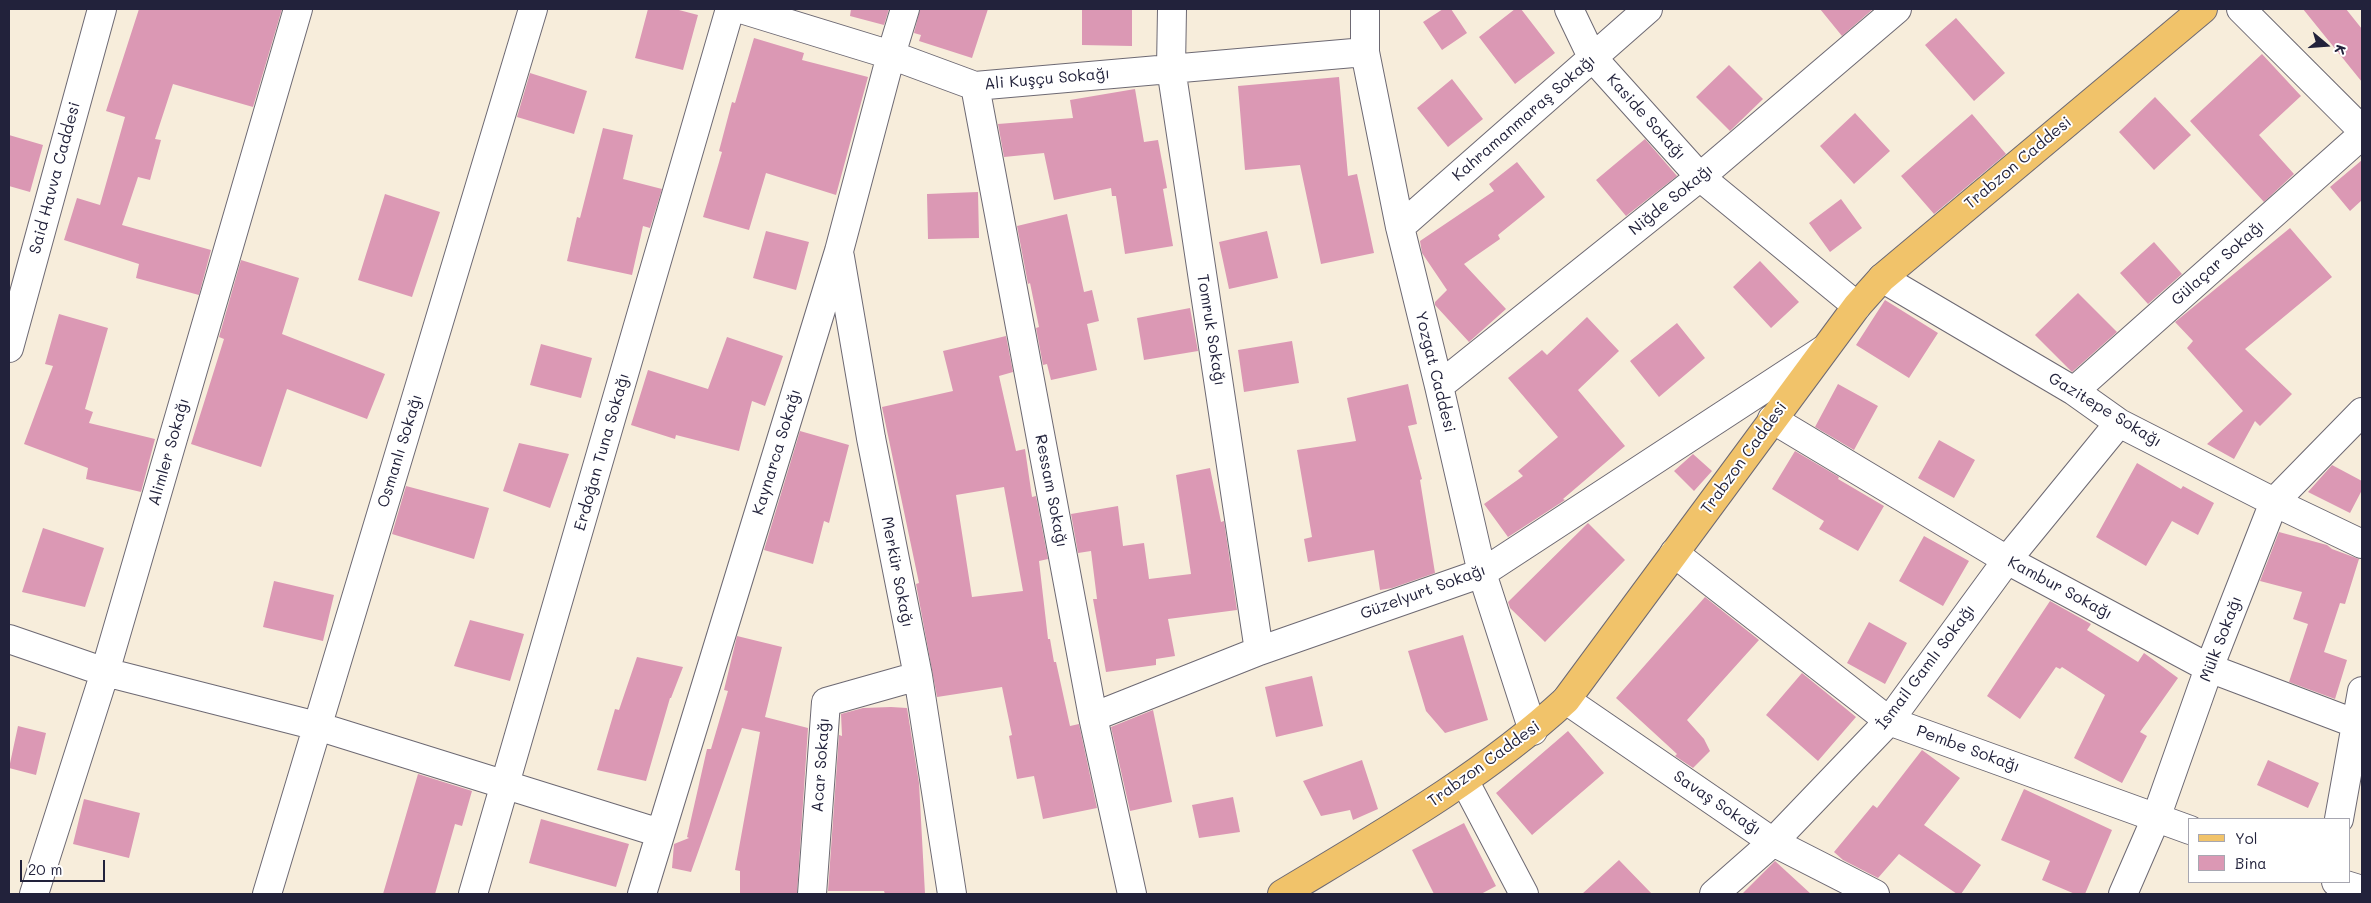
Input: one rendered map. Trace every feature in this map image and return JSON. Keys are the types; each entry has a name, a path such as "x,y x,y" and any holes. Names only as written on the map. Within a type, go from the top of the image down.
{"main road":[{"name":"Trabzon Caddesi","path":"1282,894 1465,782 1533,731 1566,700 1772,419 1857,306 1882,278 2203,9"}],"street":[{"name":"Said Havva Caddesi","path":"9,348 102,9"},
{"name":"Alimler Sokağı","path":"34,894 105,672 298,9"},
{"name":"Osmanlı Sokağı","path":"268,894 533,9"},
{"name":"Erdoğan Tuna Sokağı","path":"473,894 730,9"},
{"name":"Ali Kuşçu Sokağı","path":"741,9 891,55 975,86 1365,52"},
{"name":"Kaynarca Sokağı","path":"642,894 839,251 905,9"},
{"name":"Tomruk Sokağı","path":"1172,9 1171,68 1260,651"},
{"name":"Kaside Sokağı","path":"1569,9 1592,57 1700,177 1857,306"},
{"name":"Kahramanmaraş Sokağı","path":"1400,227 1648,9"},
{"name":"Niğde Sokağı","path":"1440,386 1700,177 1897,9"},
{"path":"2241,9 2362,130"},
{"name":"Yozgat Caddesi","path":"1368,11 1365,52 1400,227 1440,386 1482,573 1533,731"},
{"name":"Ressam Sokağı","path":"975,86 1093,717 1132,894"},
{"name":"Gülaçar Sokağı","path":"2074,391 2362,135"},
{"name":"Merkür Sokağı","path":"839,251 871,438 918,676 952,894"},
{"name":"Gazitepe Sokağı","path":"1882,278 2074,391 2119,423 2274,502 2362,544"},
{"name":"Güzelyurt Sokağı","path":"1093,717 1260,651 1482,573 1827,348"},
{"name":"Mülk Sokağı","path":"2123,894 2156,818 2210,668 2274,502 2362,412"},
{"name":"Kambur Sokağı","path":"1772,419 2007,560 2210,668 2359,725"},
{"name":"İsmail Gamlı Sokağı","path":"1714,894 1773,842 1889,721 2007,560 2119,423"},
{"name":"Pembe Sokağı","path":"1674,553 1889,721 2188,829"},
{"path":"9,639 105,672 317,726 660,833"},
{"name":"Acar Sokağı","path":"812,894 826,702 918,676"},
{"path":"2339,818 2359,725 2362,691"},
{"name":"Savaş Sokağı","path":"1566,700 1773,842 1875,894"},
{"path":"1465,782 1524,894"},
{"path":"2339,883 2362,890"}],"building":[{"path":"139,9 282,9 253,107 173,84 155,139 161,140 150,180 138,177 122,225 211,250 199,295 136,278 139,264 64,240 77,198 100,205 125,117 106,111"},
{"path":"648,9 675,9 698,15 683,70 635,58"},
{"path":"851,9 889,9 884,25 850,16"},
{"path":"920,9 988,9 972,58 919,41 921,35 914,33"},
{"path":"1082,9 1132,9 1132,46 1082,45"},
{"path":"1443,9 1451,9 1467,33 1442,50 1423,22"},
{"path":"1515,9 1521,9 1555,53 1515,84 1479,37"},
{"path":"1820,9 1873,9 1842,36"},
{"path":"2303,9 2346,9 2362,29 2362,82"},
{"path":"1956,18 2005,73 1974,101 1925,45"},
{"path":"754,38 804,53 802,60 868,77 836,195 766,173 749,230 703,217 722,152 719,151 732,102 735,103"},
{"path":"2262,54 2301,96 2259,135 2294,174 2264,202 2190,121"},
{"path":"1729,65 1763,99 1730,131 1696,97"},
{"path":"530,73 587,91 574,134 517,117"},
{"path":"1339,77 1348,176 1357,174 1374,253 1321,264 1300,165 1245,170 1238,86"},
{"path":"1452,79 1483,119 1448,147 1417,108"},
{"path":"1135,89 1144,142 1158,140 1167,188 1163,189 1173,246 1125,254 1116,196 1112,196 1111,188 1054,200 1044,153 1004,157 998,124 1073,118 1070,100"},
{"path":"2155,97 2191,135 2154,170 2119,132"},
{"path":"1855,113 1890,151 1854,184 1820,146"},
{"path":"1972,114 2006,154 1934,214 1901,176"},
{"path":"603,128 633,135 623,179 662,189 650,228 643,226 632,275 567,261 577,217 580,218"},
{"path":"9,135 43,145 30,192 9,186"},
{"path":"1645,139 1677,176 1626,216 1596,180"},
{"path":"2362,160 2362,200 2350,211 2330,187"},
{"path":"1517,162 1545,197 1498,235 1500,239 1464,264 1506,309 1469,342 1435,305 1435,302 1447,290 1422,253 1420,241 1494,191 1489,184"},
{"path":"978,192 979,238 928,239 927,194"},
{"path":"385,194 440,212 412,297 358,280"},
{"path":"1841,199 1862,228 1830,252 1809,223"},
{"path":"1067,214 1084,292 1092,290 1099,321 1087,324 1097,370 1051,380 1047,364 1043,365 1036,328 1039,327 1030,283 1028,284 1017,226"},
{"path":"2290,228 2332,277 2245,349 2292,394 2260,426 2255,421 2234,459 2207,444 2243,411 2187,348 2193,341 2175,322"},
{"path":"766,231 809,242 796,290 753,278"},
{"path":"1267,231 1278,278 1229,289 1219,242"},
{"path":"2154,242 2182,274 2148,304 2120,273"},
{"path":"241,260 299,278 282,334 385,374 367,419 287,389 261,467 191,444 224,339 219,337"},
{"path":"1760,261 1799,302 1771,328 1733,287"},
{"path":"2078,293 2117,332 2072,372 2035,335"},
{"path":"1885,300 1938,333 1909,378 1856,345"},
{"path":"1190,308 1198,351 1144,360 1137,318"},
{"path":"59,314 108,328 85,409 93,412 89,423 155,439 141,492 86,479 88,468 24,444 53,366 45,364"},
{"path":"1587,317 1619,351 1578,390 1625,446 1563,499 1565,500 1508,537 1484,504 1523,476 1518,471 1558,437 1508,378 1542,350 1547,355"},
{"path":"1677,323 1705,358 1659,397 1630,361"},
{"path":"1006,336 1013,372 999,376 1016,451 1025,449 1032,497 1036,496 1048,559 1039,561 1048,639 1050,639 1054,662 1056,662 1070,726 1079,724 1097,808 1043,819 1034,776 1017,779 1009,736 1012,735 1002,687 937,697 916,584 919,583 882,407 953,391 943,351","holes":["1004,487 1023,591 972,597 956,495"]},
{"path":"727,337 783,356 765,406 752,401 739,451 676,435 675,439 631,425 648,370 708,389"},
{"path":"1292,341 1299,383 1244,392 1238,350"},
{"path":"541,344 592,358 581,398 530,385"},
{"path":"1408,384 1417,424 1408,426 1422,479 1420,480 1435,573 1392,588 1380,590 1374,550 1308,562 1304,539 1312,537 1297,450 1356,441 1347,398"},
{"path":"1838,384 1878,406 1854,450 1815,427"},
{"path":"800,431 849,445 829,523 824,521 813,564 764,550"},
{"path":"1939,440 1975,460 1954,498 1918,478"},
{"path":"519,443 569,454 550,508 503,491"},
{"path":"1795,451 1884,506 1858,551 1819,529 1824,521 1772,489"},
{"path":"1693,454 1712,471 1694,491 1674,471"},
{"path":"2137,463 2181,489 2183,486 2214,503 2198,535 2172,521 2146,566 2096,537"},
{"path":"2332,465 2362,481 2362,490 2350,513 2308,492"},
{"path":"1210,468 1221,522 1224,521 1237,610 1168,619 1175,656 1156,659 1156,665 1106,672 1093,599 1097,599 1091,551 1078,553 1071,514 1118,506 1123,546 1144,543 1149,579 1191,574 1176,475"},
{"path":"406,486 489,508 474,559 392,534"},
{"path":"1588,523 1625,560 1545,642 1510,608 1508,602"},
{"path":"43,528 104,548 85,607 22,592"},
{"path":"2279,532 2327,545 2332,549 2359,559 2345,604 2340,603 2324,652 2347,660 2335,699 2289,682 2308,624 2293,619 2302,592 2260,581"},
{"path":"1924,536 1969,561 1943,606 1899,581"},
{"path":"274,581 334,595 323,641 263,627"},
{"path":"1705,597 1759,640 1687,720 1704,739 1710,751 1693,768 1675,756 1677,754 1616,698"},
{"path":"2050,601 2091,624 2087,630 2138,662 2144,653 2178,678 2140,732 2147,736 2122,783 2074,758 2105,695 2062,667 2060,669 2056,667 2020,719 1987,696"},
{"path":"470,620 524,634 510,681 454,666"},
{"path":"1869,622 1907,643 1885,684 1847,663"},
{"path":"1463,635 1488,720 1445,733 1426,711 1408,651"},
{"path":"737,636 782,647 765,717 808,728 797,894 740,894 740,871 735,870 760,732 742,728 691,872 672,868 674,844 689,838 687,837 707,749 711,749 728,691 724,690"},
{"path":"637,657 683,667 670,698 646,781 597,770 615,709 619,710"},
{"path":"1802,673 1856,717 1818,761 1766,715"},
{"path":"1312,676 1323,726 1276,737 1265,687"},
{"path":"863,708 907,708 919,783 925,894 885,894 884,891 828,891 839,735 842,736 841,714"},
{"path":"1153,710 1172,802 1130,811 1111,727"},
{"path":"18,726 46,733 36,775 9,768"},
{"path":"1568,731 1604,773 1532,835 1496,793"},
{"path":"1922,750 1960,778 1924,825 1981,865 1961,894 1957,894 1899,854 1878,878 1843,860 1834,852 1873,805 1877,808"},
{"path":"1362,760 1378,809 1353,820 1350,810 1321,816 1303,781"},
{"path":"2268,760 2319,783 2308,808 2257,785"},
{"path":"418,774 472,791 462,826 455,824 435,894 383,894"},
{"path":"2024,789 2112,830 2085,894 2075,894 2042,880 2050,861 2001,840"},
{"path":"1233,797 1240,832 1199,838 1192,805"},
{"path":"84,799 140,813 129,858 73,844"},
{"path":"541,819 629,844 616,887 529,863"},
{"path":"1464,823 1496,886 1481,894 1434,894 1412,850"},
{"path":"1619,860 1652,894 1582,894"},
{"path":"1775,861 1811,894 1742,894"}]}
